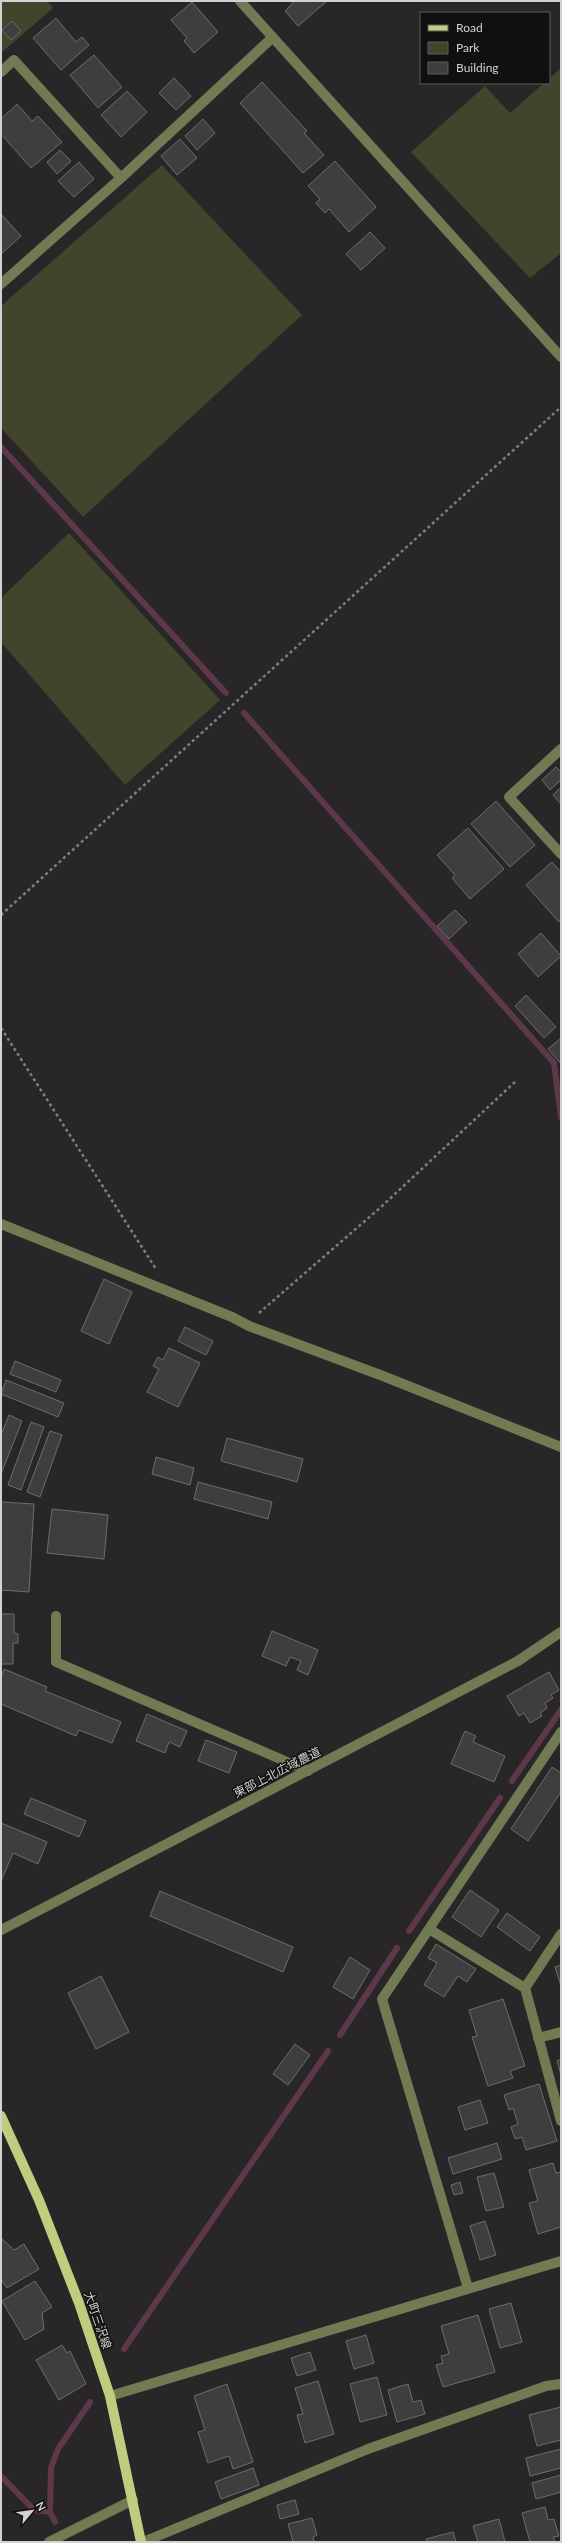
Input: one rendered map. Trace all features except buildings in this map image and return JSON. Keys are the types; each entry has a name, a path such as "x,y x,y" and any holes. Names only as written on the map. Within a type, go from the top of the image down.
{"main road":[{"name":"大町三沢線","path":"1,2116 45,2214 79,2304 110,2396 142,2542"}],"street":[{"path":"240,1 561,357"},
{"path":"1,284 121,178 272,38"},
{"path":"1,72 14,60 121,178"},
{"path":"561,749 509,797 561,854"},
{"path":"1,1224 173,1295 232,1317 249,1326 383,1376 561,1447"},
{"path":"56,1616 56,1662 308,1771"},
{"name":"東部上北広域農道","path":"1,1930 518,1660 561,1632"},
{"path":"468,2288 382,1999 561,1732"},
{"path":"429,1929 525,1988 561,2121"},
{"path":"525,1988 561,1934"},
{"path":"538,2038 561,2032"},
{"path":"110,2396 561,2260"},
{"path":"142,2542 368,2449 546,2386 561,2384"},
{"path":"49,2542 133,2500"}],"path":[{"path":"1,915 561,406"},
{"path":"1,1028 173,1295"},
{"path":"249,1326 262,1309 381,1207 517,1080"}],"green space":[{"path":"1,1 47,1 53,8 1,53"},
{"path":"561,68 561,253 530,278 411,152 485,86 510,113 543,84 550,84 550,78"},
{"path":"162,165 302,315 83,517 1,428 1,306"},
{"path":"69,533 220,700 125,785 1,642 1,598"}],"waterway":[{"path":"1,447 226,693"},
{"path":"244,713 554,1063 561,1117"},
{"path":"512,1781 561,1710"},
{"path":"409,1931 500,1798"},
{"path":"340,2035 397,1948"},
{"path":"124,2349 328,2051"},
{"path":"50,2512 51,2468 58,2449 90,2402"},
{"path":"1,2476 34,2510 50,2512 55,2522"}]}
